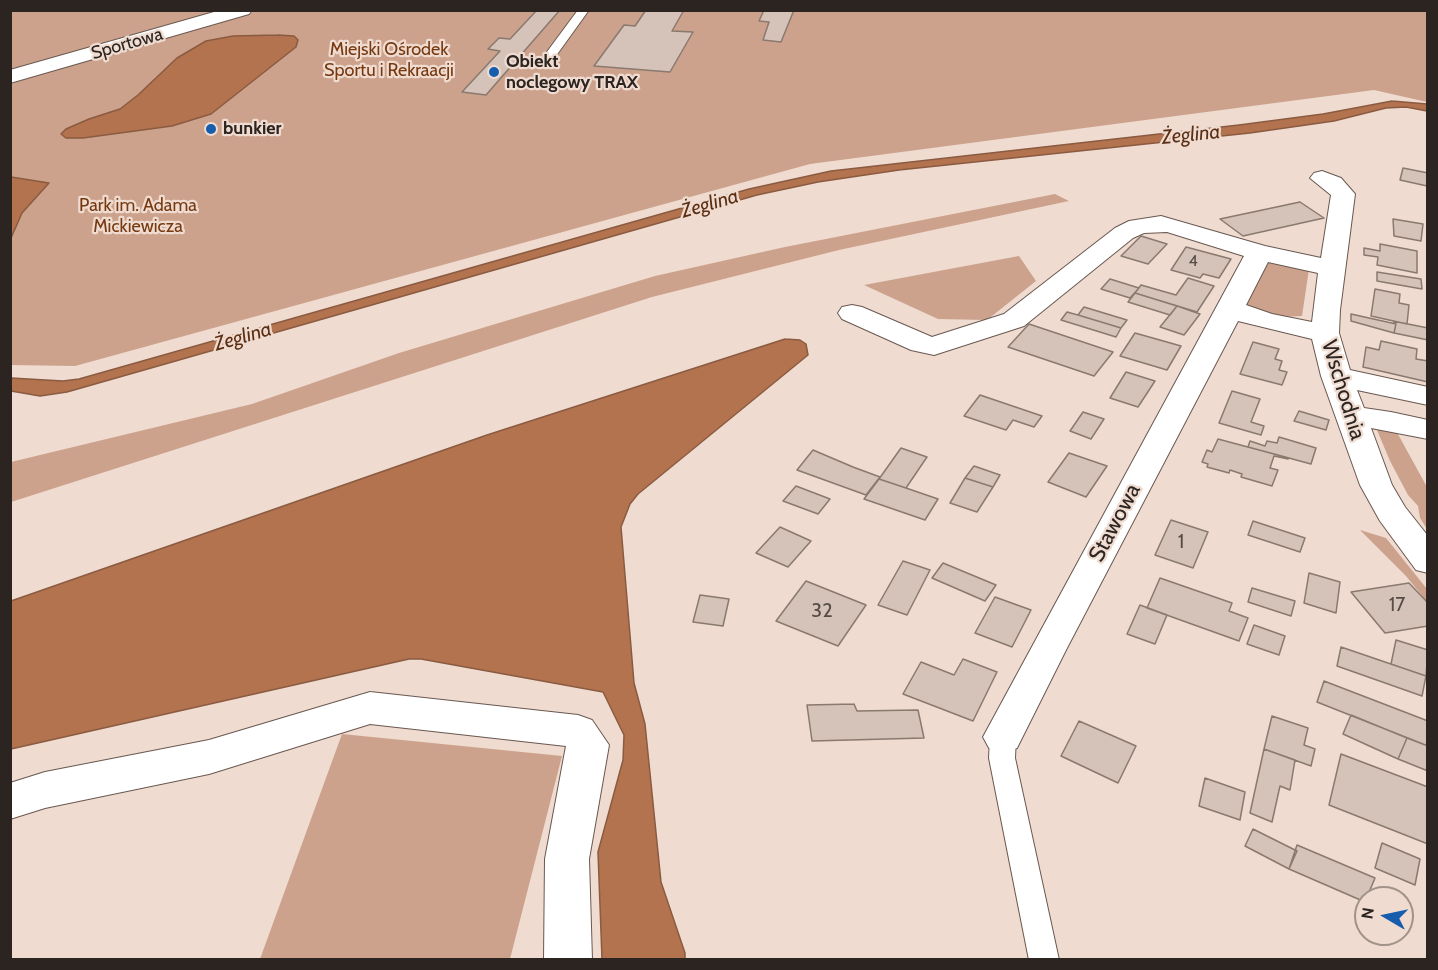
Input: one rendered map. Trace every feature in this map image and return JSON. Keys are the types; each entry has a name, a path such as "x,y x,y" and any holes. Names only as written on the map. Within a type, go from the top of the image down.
{"street":[{"name":"Sportowa","path":"10,77 243,10"},
{"name":"Wschodnia","path":"1322,178 1333,183 1343,194 1326,310 1325,333 1336,376 1376,485 1392,513 1428,561"},
{"path":"852,313 921,344 934,346 1014,320 1124,233 1138,226 1161,223 1258,252 1333,270"},
{"name":"Stawowa","path":"1004,737 1048,648 1253,266 1258,252"},
{"path":"1229,309 1266,321 1325,333"},
{"path":"1336,376 1428,396"},
{"path":"1350,416 1391,421 1428,430"},
{"path":"10,801 45,790 209,757 370,708 578,731 588,745 567,859 568,960"}],"lane":[{"path":"544,64 584,10"},
{"path":"1004,737 1002,758 1044,960"}],"green space":[{"name":"Park im. Adama Mickiewicza","path":"11,11 1427,11 1427,102 1374,90 810,164 75,366 11,365"},
{"path":"1055,194 1069,201 839,250 652,297 11,502 11,462 252,404 399,353 655,276 785,247"},
{"path":"1019,256 1036,281 987,320 938,319 864,285"},
{"path":"1266,261 1309,269 1302,316 1281,317 1256,311 1242,303"},
{"path":"1374,423 1394,427 1427,487 1427,529 1420,518 1418,506 1408,495 1390,461"},
{"path":"1360,530 1386,538 1427,589 1427,602 1406,576"},
{"path":"342,734 562,756 510,959 260,959"}],"water":[{"path":"233,36 294,36 298,40 296,47 211,114 172,126 83,138 66,138 61,134 66,129 89,119 120,109 177,58 206,41"},
{"name":"Żeglina","path":"1392,101 1427,104 1427,111 1406,107 1386,108 1334,121 1250,133 899,170 818,182 757,195 67,392 40,396 11,391 11,378 63,381 79,379 749,189 831,171 1239,125 1323,114"},
{"path":"11,177 49,183 22,213 11,238"},
{"path":"785,339 800,340 806,344 808,355 638,494 630,504 621,527 634,683 645,724 661,882 685,959 602,959 598,852 623,760 624,735 603,692 421,659 409,659 11,749 11,601 487,435"}],"building":[{"name":"Obiekt noclegowy TRAX","path":"537,10 560,10 486,95 462,92 500,51 488,49 499,38 510,39"},
{"path":"646,10 684,10 672,31 693,32 670,72 594,66 624,25 635,26"},
{"path":"764,10 794,10 781,42 763,40 769,22 759,21"},
{"path":"1403,168 1428,173 1427,186 1400,180"},
{"path":"1300,202 1324,218 1243,236 1220,219"},
{"path":"1393,219 1423,224 1421,241 1394,236"},
{"path":"1141,236 1167,244 1148,264 1121,256"},
{"path":"1380,244 1417,251 1417,273 1377,265 1378,257 1364,255 1364,248 1380,251"},
{"path":"1186,247 1231,259 1219,278 1203,274 1200,278 1171,270"},
{"path":"1377,272 1421,279 1422,289 1377,281"},
{"path":"1188,278 1214,286 1197,312 1135,293 1141,285 1176,295"},
{"path":"1110,279 1139,288 1130,298 1101,289"},
{"path":"1375,289 1400,294 1399,303 1409,305 1407,324 1371,316"},
{"path":"1135,293 1177,306 1170,315 1128,302"},
{"path":"1177,306 1200,314 1184,335 1160,327"},
{"path":"1084,307 1127,320 1121,328 1078,315"},
{"path":"1067,312 1121,328 1116,337 1061,320"},
{"path":"1351,314 1396,324 1394,333 1351,321"},
{"path":"1393,321 1428,328 1428,340 1394,333 1396,324"},
{"path":"1029,324 1113,352 1094,376 1008,347"},
{"path":"1135,333 1181,346 1167,370 1120,356"},
{"path":"1381,341 1417,349 1416,359 1428,361 1428,382 1363,367 1366,347 1379,350"},
{"path":"1253,342 1279,349 1275,359 1282,361 1279,370 1287,372 1282,385 1240,374"},
{"path":"1126,372 1155,381 1138,407 1110,398"},
{"path":"1232,391 1260,399 1251,422 1264,426 1261,435 1219,423"},
{"path":"980,395 1042,416 1034,427 1013,420 1006,430 964,416"},
{"path":"1299,411 1329,420 1326,430 1294,421"},
{"path":"1083,412 1104,419 1091,439 1070,431"},
{"path":"1279,437 1316,448 1311,464 1248,447 1250,441 1265,446 1267,441 1277,443"},
{"path":"1218,439 1289,458 1274,456 1270,468 1278,470 1272,486 1241,477 1242,474 1230,470 1229,473 1207,467 1208,464 1202,462 1207,450 1212,452"},
{"path":"901,448 927,457 906,488 879,479"},
{"path":"813,450 880,477 866,495 797,470"},
{"path":"1069,453 1107,466 1086,497 1048,482"},
{"path":"974,466 1000,475 993,487 965,478"},
{"path":"965,478 993,487 977,512 950,503"},
{"path":"879,479 938,499 925,520 864,499"},
{"path":"796,486 830,499 818,514 783,501"},
{"path":"1171,520 1208,532 1193,568 1155,555"},
{"path":"1253,521 1305,538 1300,552 1248,535"},
{"path":"780,527 811,541 788,567 756,553"},
{"path":"903,561 930,570 907,615 878,605"},
{"path":"943,563 996,585 985,601 932,578"},
{"path":"1309,573 1340,582 1336,613 1304,603"},
{"path":"1160,578 1232,603 1229,611 1248,618 1239,641 1147,608"},
{"path":"806,581 866,605 838,646 776,621"},
{"path":"1409,583 1428,603 1428,626 1385,633 1351,592"},
{"path":"1252,588 1295,601 1291,616 1248,602"},
{"path":"700,595 729,599 723,626 693,622"},
{"path":"995,597 1031,610 1012,647 975,633"},
{"path":"1140,605 1167,615 1155,644 1127,634"},
{"path":"1254,625 1285,636 1279,655 1247,644"},
{"path":"1396,640 1428,650 1426,676 1391,664"},
{"path":"1341,647 1426,676 1422,696 1337,666"},
{"path":"963,659 997,672 973,721 903,694 921,662 954,675"},
{"path":"1324,681 1428,721 1428,746 1317,702"},
{"path":"854,704 857,711 918,710 924,738 812,741 807,705"},
{"path":"1351,715 1407,738 1398,759 1343,734"},
{"path":"1272,716 1308,728 1304,745 1315,749 1311,766 1264,749"},
{"path":"1079,721 1136,746 1118,783 1061,756"},
{"path":"1407,738 1428,746 1428,771 1398,759"},
{"path":"1264,749 1295,760 1290,790 1280,786 1272,822 1250,813"},
{"path":"1341,754 1428,787 1428,844 1329,805"},
{"path":"1205,778 1245,792 1240,820 1199,806"},
{"path":"1253,829 1297,851 1289,869 1245,846"},
{"path":"1382,843 1420,859 1415,885 1375,868"},
{"path":"1297,845 1375,878 1372,886 1354,886 1354,897 1289,869"}],"place":[{"name":"Obiekt noclegowy TRAX","path":"494,72"},
{"name":"bunkier","path":"211,129"}],"park label":[{"name":"Miejski Ośrodek Sportu i Rekraacji","path":"389,60"}]}
